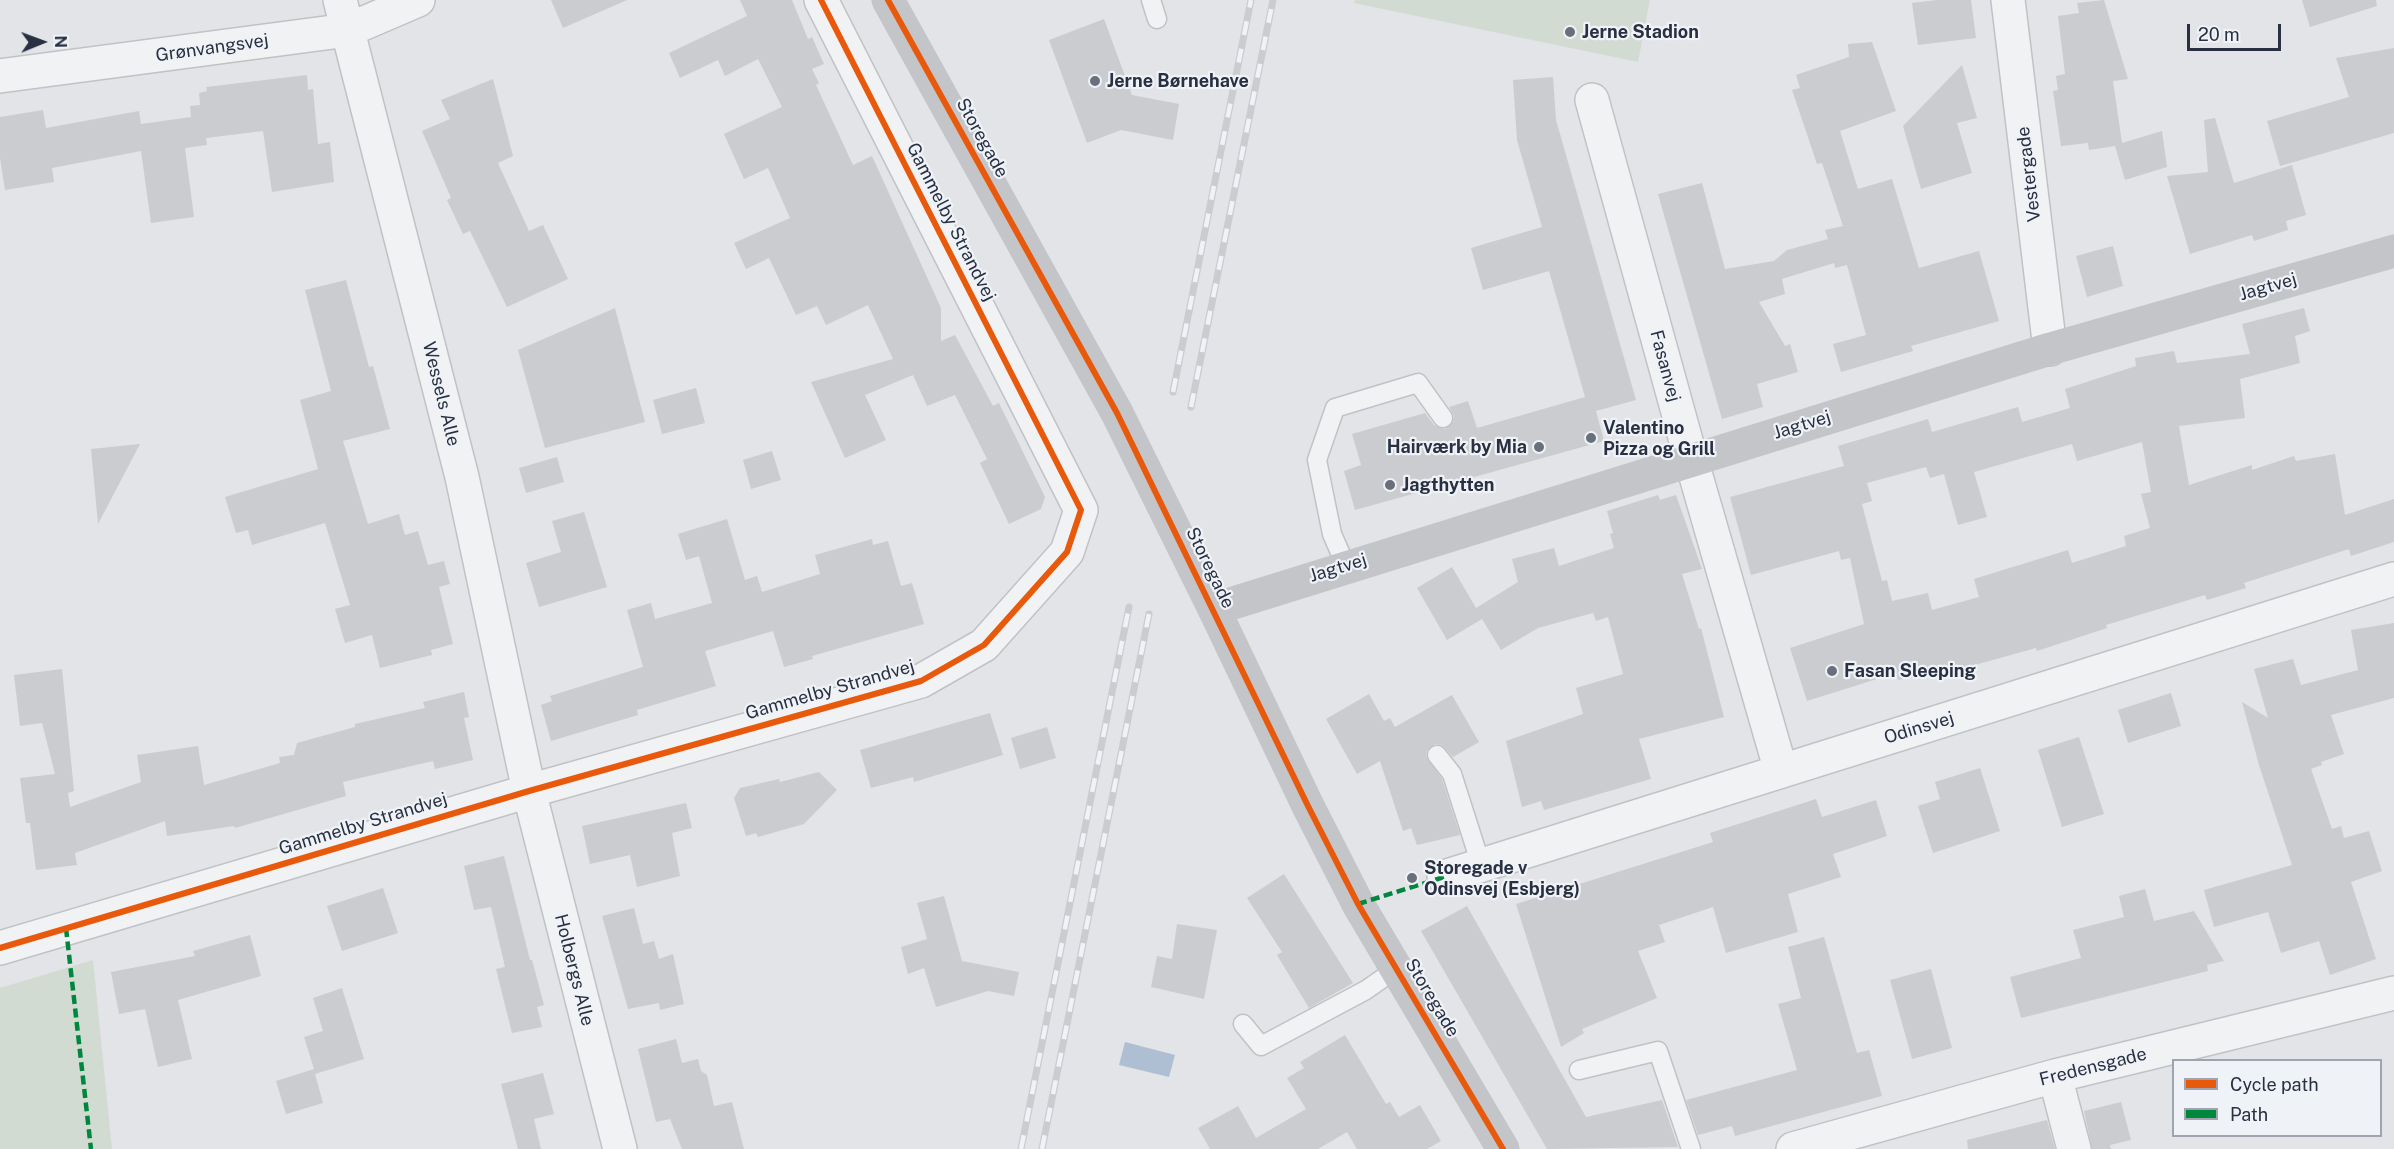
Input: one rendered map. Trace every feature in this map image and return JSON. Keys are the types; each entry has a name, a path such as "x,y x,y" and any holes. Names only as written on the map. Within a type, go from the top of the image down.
{"street":[{"name":"Grønvangsvej","path":"0,76 418,0"},
{"name":"Gammelby Strandvej","path":"0,948 529,791 921,681 984,645 1067,552 1081,510 820,0"},
{"name":"Storegade","path":"888,0 1118,413 1308,806 1358,904 1503,1149"},
{"name":"Vestergade","path":"2008,0 2050,349"},
{"name":"Wessels Alle","path":"344,15 462,477 529,791"},
{"name":"Fasanvej","path":"1592,100 1691,459 1781,771"},
{"name":"Jagtvej","path":"1214,609 1346,566 2050,349 2394,251"},
{"name":"Odinsvej","path":"1444,877 2394,579"},
{"name":"Holbergs Alle","path":"529,791 620,1149"},
{"name":"Fredensgade","path":"1793,1149 2055,1076 2394,993"},
{"path":"2055,1076 2074,1149"}],"lane":[{"path":"1150,0 1157,19"},
{"path":"1346,566 1332,534 1317,460 1335,408 1418,383 1443,418"},
{"path":"1437,755 1452,774 1481,865"},
{"path":"1243,1024 1261,1046 1366,990 1396,969"},
{"path":"1579,1070 1658,1051 1691,1149"}],"shaded area":[{"name":"Jerne Stadion","path":"1355,0 1650,0 1638,62 1354,3"},
{"path":"93,960 112,1149 0,1149 0,988"}],"water":[{"path":"1125,1042 1175,1055 1169,1077 1119,1065"}],"building":[{"path":"551,0 627,0 563,28"},
{"path":"740,0 792,0 808,39 812,37 824,64 812,69 819,83 816,85 853,165 872,156 941,308 941,341 955,335 993,406 999,403 1045,497 1041,509 1009,524 980,463 987,459 955,395 927,406 913,375 865,395 886,440 845,458 811,382 893,359 868,305 826,325 817,306 796,315 769,258 746,269 734,243 790,218 768,168 744,179 724,134 782,107 758,59 725,76 718,60 680,78 669,53 747,16"},
{"path":"1971,0 1976,38 1918,45 1912,3"},
{"path":"2104,0 2128,79 2113,81 2122,143 2162,131 2167,167 2125,180 2115,146 2089,150 2088,143 2061,146 2053,91 2058,90 2056,76 2065,74 2058,16 2079,13 2077,3"},
{"path":"2302,0 2376,0 2377,6 2310,27"},
{"name":"Jerne Børnehave","path":"1104,19 1132,95 1179,104 1173,140 1121,130 1087,143 1049,40"},
{"path":"1872,42 1896,111 1840,131 1858,189 1892,179 1919,268 1979,251 1999,321 1911,346 1913,351 1841,372 1833,344 1866,335 1847,265 1835,268 1834,263 1782,279 1785,294 1759,302 1785,346 1790,344 1798,372 1757,384 1763,407 1722,419 1658,194 1702,183 1725,269 1774,261 1787,250 1828,239 1825,230 1843,226 1822,163 1817,164 1792,90 1800,88 1796,75 1849,57 1848,44"},
{"path":"2394,48 2394,133 2280,166 2267,121 2349,97 2336,58"},
{"path":"1962,65 1977,118 1957,123 1972,173 1921,189 1903,126"},
{"path":"307,75 308,90 313,89 318,144 330,142 334,182 272,192 263,131 206,138 207,145 185,148 194,217 151,223 141,151 52,168 54,182 5,190 0,158 0,117 43,110 46,128 139,111 141,124 191,117 190,106 200,105 199,93 207,91 206,87"},
{"path":"1553,77 1556,120 1636,400 1596,411 1604,441 1355,510 1344,471 1361,465 1352,434 1425,413 1434,425 1445,429 1453,422 1454,416 1449,407 1468,401 1477,428 1585,397 1549,271 1483,290 1471,248 1542,227 1517,140 1513,80"},
{"path":"493,79 513,156 498,163 529,231 543,225 568,279 507,307 470,231 463,234 447,200 451,198 422,131 450,119 441,100"},
{"path":"2215,118 2234,183 2292,165 2306,215 2286,221 2288,230 2254,241 2252,235 2190,254 2167,176 2208,172 2204,120"},
{"path":"2113,246 2123,286 2087,297 2076,256"},
{"path":"346,280 369,367 373,366 390,429 343,441 368,524 399,514 405,535 418,531 428,565 444,561 450,584 439,587 453,644 431,650 432,655 380,668 372,635 345,643 335,609 350,605 325,523 252,545 248,530 236,533 225,497 318,469 300,400 331,391 305,290"},
{"path":"615,308 645,422 545,448 518,350"},
{"path":"2304,308 2310,331 2295,336 2300,363 2240,379 2245,418 2179,426 2189,485 2252,465 2252,470 2294,456 2296,461 2335,454 2345,515 2394,499 2394,542 2351,556 2349,549 2244,583 2246,588 2207,600 2205,595 2106,625 2107,628 2037,651 2036,648 1964,668 1898,680 1896,673 1807,701 1790,648 1864,624 1850,558 1841,560 1839,551 1751,575 1730,497 1844,466 1838,446 1928,419 1932,432 2018,407 2022,422 2070,408 2065,389 2136,366 2135,358 2174,351 2177,363 2250,354 2242,324","holes":["2142,442 2151,492 2141,494 2150,528 2124,536 2126,546 2072,563 2068,550 1974,579 1979,597 1932,610 1928,593 1892,601 1887,580 1882,581 1862,504 1872,501 1867,483 1926,467 1930,478 1944,474 1958,525 1987,517 1974,472 2072,444 2077,461"]},
{"path":"696,388 705,423 662,434 653,400"},
{"path":"140,444 98,524 91,449"},
{"path":"772,451 781,480 751,489 743,460"},
{"path":"557,457 564,482 526,493 519,468"},
{"path":"1658,495 1660,500 1676,495 1702,569 1682,574 1699,629 1701,628 1724,717 1639,739 1651,779 1544,810 1541,801 1522,807 1506,741 1583,714 1576,688 1623,674 1608,617 1596,621 1593,613 1538,628 1501,650 1482,619 1447,640 1417,588 1452,567 1476,608 1518,582 1512,559 1554,548 1559,566 1614,548 1610,534 1613,533 1607,511"},
{"path":"584,512 607,587 539,607 526,563 561,552 552,521"},
{"path":"727,519 745,580 757,576 762,592 820,574 815,555 872,539 873,545 888,541 901,586 912,583 924,624 812,656 813,659 784,667 773,631 705,651 716,686 637,710 638,715 551,741 541,705 552,701 550,696 643,667 627,610 651,603 655,619 712,603 699,556 686,560 678,534"},
{"path":"2394,623 2394,698 2331,715 2344,754 2321,762 2322,765 2311,769 2332,829 2341,826 2344,838 2369,831 2382,871 2351,882 2376,959 2330,975 2319,941 2281,953 2268,912 2214,927 2204,890 2292,865 2259,765 2242,702 2268,718 2254,669 2293,659 2301,685 2358,670 2351,630"},
{"path":"62,669 74,791 68,793 70,807 141,782 137,755 198,746 204,785 280,763 279,757 294,755 297,743 355,727 355,724 425,708 423,702 464,692 469,717 464,718 473,760 435,769 433,761 343,782 346,796 235,828 234,826 167,836 165,821 75,853 77,865 36,870 30,823 26,823 20,778 55,774 42,723 20,726 14,675"},
{"path":"2171,693 2181,726 2128,743 2118,710"},
{"path":"1369,694 1384,721 1390,718 1395,727 1452,695 1479,742 1453,757 1442,745 1435,744 1427,750 1426,756 1442,779 1460,835 1417,845 1411,828 1403,831 1380,761 1357,774 1326,719"},
{"path":"990,713 1003,755 914,782 913,777 871,788 860,750"},
{"path":"1047,727 1056,758 1020,769 1011,738"},
{"path":"2079,737 2104,814 2062,827 2038,750"},
{"path":"1980,768 2000,831 1933,853 1918,806 1940,799 1935,782"},
{"path":"819,772 837,790 804,824 758,837 756,833 746,836 734,798 740,788 779,779 780,782"},
{"path":"1816,799 1822,817 1876,800 1887,836 1833,854 1841,877 1788,894 1798,932 1726,953 1713,907 1659,925 1665,942 1638,951 1657,998 1582,1029 1584,1033 1561,1047 1516,904 1713,842 1710,833"},
{"path":"686,803 692,828 672,833 680,876 637,887 630,855 590,864 582,826"},
{"path":"504,856 530,960 532,960 544,1005 537,1007 542,1027 512,1033 496,969 505,967 491,907 474,910 464,866"},
{"path":"1284,874 1353,983 1309,1008 1277,955 1282,952 1247,898"},
{"path":"383,888 398,933 342,951 327,906"},
{"path":"2145,889 2154,921 2194,911 2224,961 2207,965 2208,971 2021,1018 2010,977 2081,958 2073,930 2124,917 2119,896"},
{"path":"944,896 962,961 1019,972 1014,996 988,991 936,1007 924,968 908,974 901,947 927,939 917,903"},
{"path":"1467,906 1586,1117 1662,1100 1678,1147 1547,1149 1421,931"},
{"path":"634,908 643,944 654,941 659,959 673,954 684,1004 660,1010 659,1003 628,1009 602,916"},
{"path":"1177,924 1217,930 1204,999 1151,987 1157,956 1172,959"},
{"path":"250,935 261,976 178,1000 192,1059 158,1067 145,1009 119,1014 111,972 195,956 193,951"},
{"path":"1824,937 1857,1053 1869,1050 1882,1096 1735,1136 1732,1126 1698,1135 1686,1100 1797,1070 1778,1004 1801,998 1788,947"},
{"path":"1931,969 1952,1048 1912,1059 1890,980"},
{"path":"342,988 364,1059 315,1074 323,1103 286,1114 276,1081 314,1069 304,1037 323,1031 313,998"},
{"path":"1345,1035 1386,1104 1390,1102 1399,1117 1420,1105 1441,1141 1427,1149 1357,1149 1347,1132 1318,1149 1210,1149 1198,1128 1238,1106 1256,1138 1306,1109 1287,1078 1304,1068 1300,1062"},
{"path":"676,1039 682,1063 698,1059 701,1071 707,1075 714,1106 732,1102 744,1149 682,1149 670,1119 656,1122 638,1049"},
{"path":"543,1073 554,1114 534,1119 541,1149 518,1149 501,1084"},
{"path":"2121,1102 2131,1140 2110,1145 2111,1149 2092,1149 2084,1111"},
{"path":"2047,1120 2055,1149 1968,1149 1967,1140"}],"railway":[{"path":"1173,392 1251,0"},
{"path":"1191,407 1273,0"},
{"path":"1021,1149 1129,607"},
{"path":"1042,1149 1149,614"}],"marked path":[{"path":"1358,904 1444,877"},
{"path":"66,928 91,1149"}],"cycle path":[{"path":"0,948 529,791 921,681 984,645 1067,552 1081,510 821,0"},
{"path":"888,0 1117,413 1358,904 1503,1149"}],"place":[{"name":"Jerne Stadion","path":"1570,32"},
{"name":"Jerne Børnehave","path":"1095,81"},
{"name":"Valentino Pizza og Grill","path":"1591,438"},
{"name":"Hairværk by Mia","path":"1539,447"},
{"name":"Jagthytten","path":"1390,485"},
{"name":"Fasan Sleeping","path":"1832,671"},
{"name":"Storegade v Odinsvej (Esbjerg)","path":"1412,878"}]}
